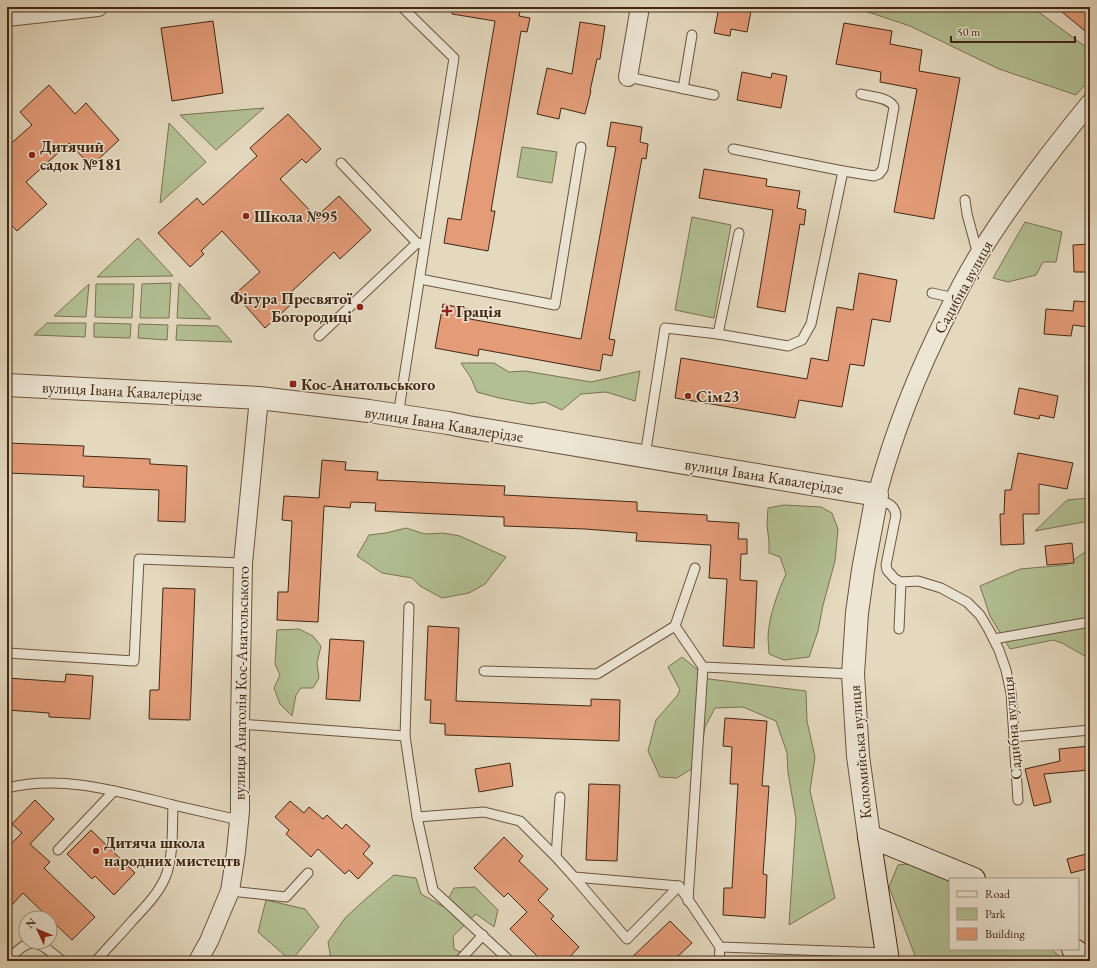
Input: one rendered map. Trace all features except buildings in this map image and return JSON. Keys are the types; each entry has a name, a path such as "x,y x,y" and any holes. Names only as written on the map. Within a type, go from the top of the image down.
{"street":[{"path":"7,17 98,7"},
{"path":"628,78 640,7"},
{"name":"Садибна вулиця","path":"877,498 884,465 902,413 932,344 978,255 1026,185 1090,103"},
{"name":"вулиця Івана Кавалерідзе","path":"7,384 259,398 368,411 645,456 877,498"},
{"name":"вулиця Анатолія Кос-Анатольського","path":"198,961 209,941 230,891 236,852 239,820 242,563 259,398"},
{"name":"Коломийська вулиця","path":"877,498 862,577 857,613 853,674 858,756 887,957"},
{"path":"869,836 972,878"},
{"path":"1074,950 1090,961"}],"lane":[{"path":"398,416 420,279 421,244 454,58 402,7"},
{"path":"683,89 692,35"},
{"path":"628,78 714,95"},
{"path":"733,149 843,171 874,176 879,174 883,169 894,107 888,100 861,94"},
{"path":"420,279 555,305 581,147"},
{"path":"341,163 421,244"},
{"path":"645,456 665,328 718,334 788,346 802,340 810,324 843,171"},
{"path":"965,200 967,214 978,255"},
{"path":"718,334 739,233"},
{"path":"319,336 421,244"},
{"path":"932,293 955,298"},
{"path":"877,498 887,502 895,509 896,515 886,565 891,576 901,582 899,629"},
{"path":"7,653 134,661 139,559 242,563"},
{"path":"484,671 597,674 675,626 695,568"},
{"name":"Садибна вулиця","path":"901,582 918,581 941,588 967,602 980,615 994,639 1006,670 1011,693 1018,800"},
{"path":"409,607 405,736 417,817 433,890 510,961"},
{"path":"994,639 1090,622"},
{"path":"675,626 703,667 688,901"},
{"path":"703,667 853,674"},
{"path":"240,724 405,736"},
{"path":"1014,737 1090,730"},
{"path":"7,788 40,783 64,784 114,791 239,820"},
{"path":"58,850 114,791"},
{"path":"556,857 560,797"},
{"path":"96,961 148,904 165,878 169,865 171,848 173,805"},
{"path":"417,817 484,812 520,821 556,857 627,939 679,886"},
{"path":"230,891 286,897 308,873"},
{"path":"574,878 679,886"},
{"path":"679,886 720,947 719,961"},
{"path":"459,961 483,936"},
{"path":"8,961 17,951 26,944 31,943 44,947 62,961"},
{"path":"720,947 887,957"}],"green space":[{"path":"853,7 1032,7 1090,50 1090,79 1076,95 999,69 910,26"},
{"path":"264,108 216,150 180,115"},
{"path":"169,123 206,162 160,203"},
{"path":"522,147 557,152 552,183 517,177"},
{"path":"692,217 731,225 714,318 675,310"},
{"path":"1025,222 1062,232 1056,262 1043,262 1036,275 1008,282 993,278"},
{"path":"138,238 173,276 97,277"},
{"path":"171,283 169,318 140,318 142,284"},
{"path":"179,283 211,319 177,318"},
{"path":"89,284 86,317 54,316"},
{"path":"96,284 134,284 132,318 95,317"},
{"path":"47,323 86,323 85,337 34,335"},
{"path":"94,323 131,324 130,338 94,337"},
{"path":"139,324 168,325 167,340 138,338"},
{"path":"177,325 218,326 232,342 176,340"},
{"path":"461,363 494,363 509,372 525,371 591,382 640,371 635,401 606,392 581,394 562,410 545,402 531,404 477,392 471,378"},
{"path":"1090,498 1090,621 1083,624 1090,638 1090,659 1062,643 1053,640 1010,649 990,616 980,586 1020,569 1066,565 1088,550 1089,521 1035,531 1067,500"},
{"path":"784,505 821,507 832,513 838,529 835,561 823,605 818,631 809,657 784,660 769,654 768,630 777,597 786,574 780,557 769,553 767,525 768,508"},
{"path":"406,528 425,534 443,533 460,536 506,557 485,584 469,593 442,598 420,586 412,578 382,573 357,556 369,535"},
{"path":"299,629 313,636 321,646 317,663 319,678 313,688 301,688 296,695 292,716 280,704 274,688 280,675 275,664 277,630"},
{"path":"682,657 709,679 806,691 807,721 815,757 810,791 835,898 789,925 796,819 788,772 787,753 776,721 743,707 715,708 705,727 699,764 677,778 660,777 648,751 656,720 677,696 680,690 668,667"},
{"path":"916,863 949,879 949,950 1052,950 1065,961 917,961 889,887 898,865"},
{"path":"394,875 416,878 421,894 444,907 454,888 475,887 498,910 494,927 476,914 453,936 454,949 471,957 474,961 330,961 331,959 328,942 345,918"},
{"path":"266,900 305,909 319,927 291,961 258,932"}],"place":[{"name":"Дитячий садок №181","path":"32,155"},
{"name":"Школа №95","path":"246,216"},
{"name":"Фігура Пресвятої Богородиці","path":"360,307"},
{"name":"Грація","path":"447,311"},
{"name":"Кос-Анатольського","path":"293,384"},
{"name":"Сім23","path":"688,396"},
{"name":"Дитяча школа народних мистецтв","path":"96,851"}]}
